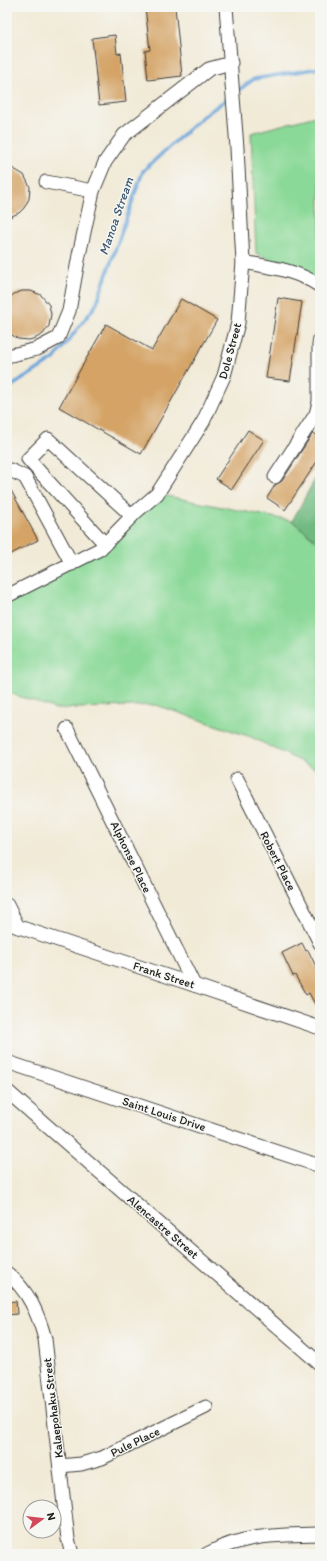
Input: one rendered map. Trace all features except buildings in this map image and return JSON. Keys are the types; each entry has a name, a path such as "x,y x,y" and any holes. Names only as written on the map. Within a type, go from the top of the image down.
{"street":[{"name":"Dole Street","path":"7,596 100,549 132,516 157,494 203,422 224,376 238,323 243,262 237,148 226,7"},
{"path":"7,356 37,349 58,338 68,311 93,191 105,162 124,135 209,69 231,70"},
{"path":"46,182 93,191"},
{"path":"243,262 296,273 320,286"},
{"path":"275,477 316,414 319,402 320,338"},
{"path":"105,544 28,459 48,439 132,516"},
{"path":"7,471 10,470 25,477 72,564"},
{"name":"Alphonse Place","path":"67,729 194,985"},
{"name":"Robert Place","path":"237,779 320,943"},
{"path":"7,905 12,925"},
{"name":"Frank Street","path":"12,925 320,1028"},
{"name":"Saint Louis Drive","path":"7,1062 314,1164"},
{"name":"Alencastre Street","path":"7,1091 314,1352 320,1364"},
{"path":"314,1164 320,1155"},
{"name":"Kalaepohaku Street","path":"7,1273 24,1291 34,1306 45,1339 68,1539 72,1554"},
{"name":"Pule Place","path":"60,1466 81,1464 102,1458 206,1407"},
{"path":"207,1554 228,1544 249,1538 272,1535 320,1534"}],"green space":[{"path":"320,115 320,282 256,253 251,133"},
{"path":"320,470 320,543 292,521"},
{"path":"157,494 292,521 320,544 320,771 251,737 156,705 56,709 7,692 7,596 100,549"}],"waterway":[{"name":"Manoa Stream","path":"236,92 254,79 320,68"},
{"name":"Manoa Stream","path":"7,389 54,359 96,305 143,171 202,117 230,97"}]}
